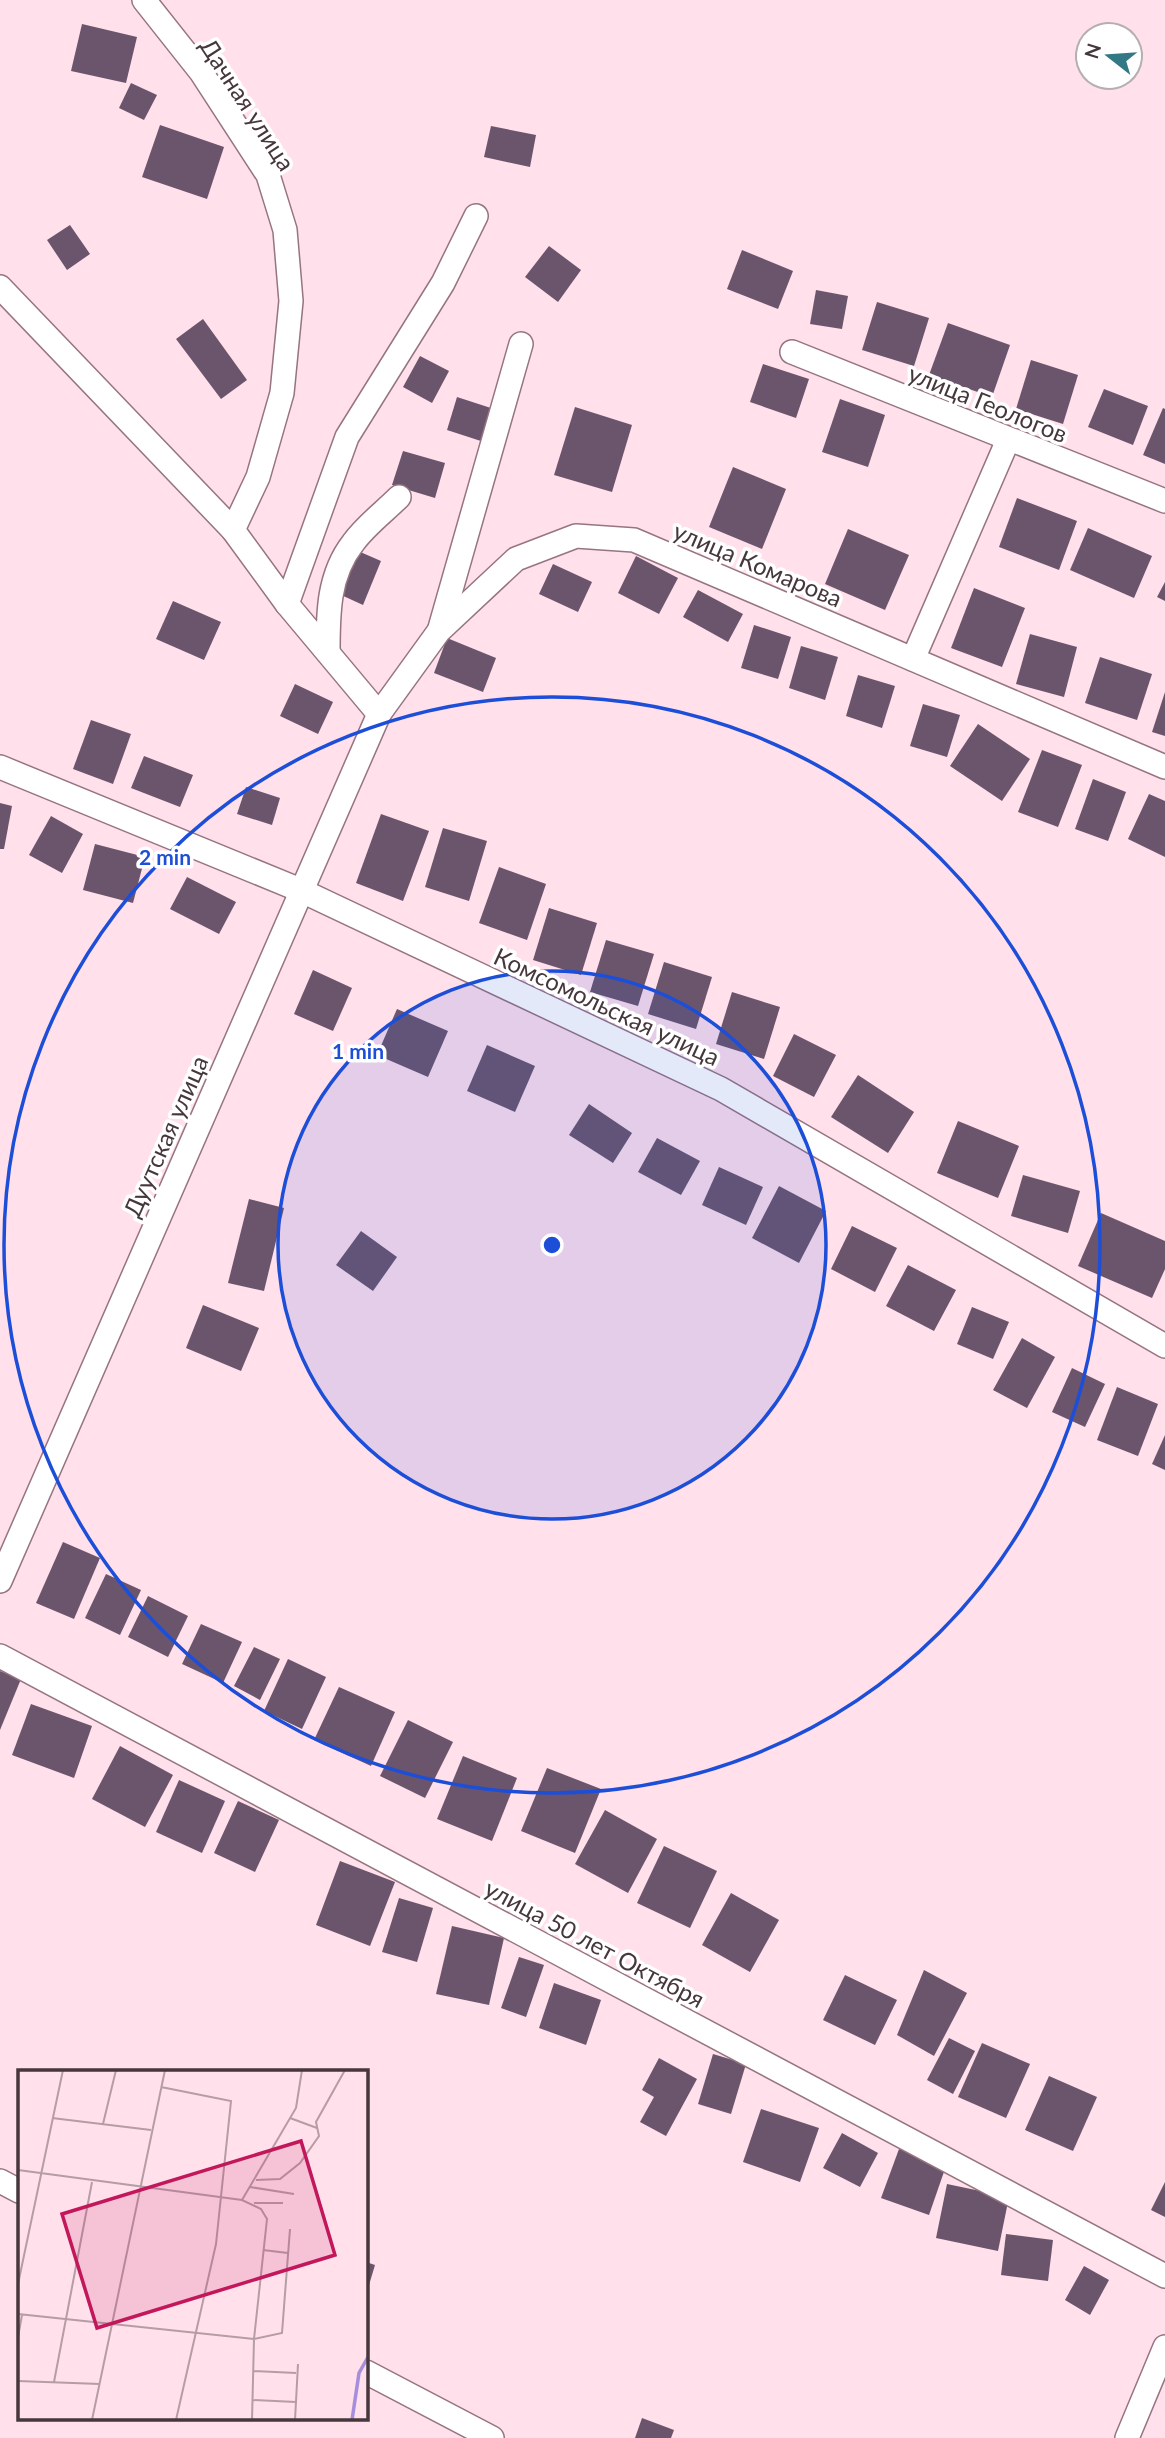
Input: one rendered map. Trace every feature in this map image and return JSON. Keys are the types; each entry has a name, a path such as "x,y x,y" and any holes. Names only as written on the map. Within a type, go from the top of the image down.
{"street":[{"name":"Дачная улица","path":"144,0 201,72 268,175 285,230 291,301 282,393 258,477 233,530"},
{"path":"287,604 347,437 443,282 476,216"},
{"path":"0,287 233,530 287,604 379,714"},
{"path":"439,631 521,344"},
{"name":"улица Геологов","path":"792,352 1165,501"},
{"path":"913,659 1008,440"},
{"path":"328,652 328,613 333,580 352,543 399,497"},
{"name":"улица Комарова","path":"379,714 439,631 516,559 576,536 634,540 1165,767"},
{"name":"Дуутская улица","path":"0,1581 379,714"},
{"name":"Комсомольская улица","path":"0,767 300,890 721,1089 1165,1346"},
{"name":"улица 50 лет Октября","path":"0,1656 1165,2276"},
{"path":"0,2181 18,2190"},
{"path":"1127,2438 1165,2347"},
{"path":"368,2373 492,2438"}],"building":[{"path":"82,24 137,37 126,83 71,71"},
{"path":"131,83 157,95 144,120 119,108"},
{"path":"160,125 224,147 207,199 142,177"},
{"path":"491,126 536,135 530,167 484,157"},
{"path":"70,225 90,254 67,270 47,240"},
{"path":"549,246 581,270 558,302 525,277"},
{"path":"742,250 793,271 778,309 727,289"},
{"path":"816,290 848,296 842,329 810,324"},
{"path":"877,302 929,318 914,366 862,350"},
{"path":"203,319 247,380 221,399 176,339"},
{"path":"948,323 1010,345 992,397 929,375"},
{"path":"420,356 449,371 432,403 403,387"},
{"path":"1031,360 1078,375 1063,424 1016,409"},
{"path":"763,364 809,379 796,418 750,402"},
{"path":"1104,389 1148,406 1133,445 1088,427"},
{"path":"457,397 497,410 487,443 447,430"},
{"path":"840,399 885,415 868,467 822,452"},
{"path":"575,407 632,425 612,492 554,475"},
{"path":"1163,408 1165,409 1165,464 1143,455"},
{"path":"403,451 445,463 435,498 392,485"},
{"path":"733,467 786,489 762,549 709,527"},
{"path":"1017,498 1077,521 1059,570 999,547"},
{"path":"1088,528 1152,556 1134,598 1070,570"},
{"path":"848,529 909,555 885,610 825,584"},
{"path":"358,551 381,561 363,605 339,594"},
{"path":"636,556 678,578 659,614 618,593"},
{"path":"553,564 592,582 578,612 539,594"},
{"path":"1165,582 1165,601 1157,597"},
{"path":"974,588 1025,608 1002,667 951,648"},
{"path":"698,590 743,614 728,642 683,617"},
{"path":"173,601 221,622 204,660 156,639"},
{"path":"754,625 791,637 778,679 741,668"},
{"path":"1030,634 1077,647 1064,697 1016,684"},
{"path":"447,638 496,658 483,692 434,673"},
{"path":"801,646 838,657 825,700 789,688"},
{"path":"1100,657 1152,674 1137,720 1085,703"},
{"path":"858,675 895,686 882,728 846,716"},
{"path":"295,684 333,702 318,734 280,716"},
{"path":"1165,692 1165,736 1152,732"},
{"path":"923,704 960,715 947,757 910,746"},
{"path":"91,720 131,734 113,784 73,769"},
{"path":"978,724 1030,759 1002,801 950,766"},
{"path":"1042,750 1082,765 1058,827 1018,812"},
{"path":"144,756 193,775 180,807 131,788"},
{"path":"1093,779 1126,792 1108,841 1075,829"},
{"path":"246,787 280,798 272,825 237,814"},
{"path":"1149,794 1165,801 1165,857 1128,839"},
{"path":"0,803 12,806 4,849 0,849"},
{"path":"381,814 429,831 403,901 356,883"},
{"path":"51,816 83,834 62,873 29,855"},
{"path":"443,828 487,841 469,901 425,887"},
{"path":"95,844 145,857 133,903 83,890"},
{"path":"499,867 546,884 527,940 479,923"},
{"path":"187,877 236,902 219,934 170,909"},
{"path":"549,908 597,923 581,975 533,960"},
{"path":"606,940 654,954 638,1006 590,992"},
{"path":"664,962 712,977 696,1029 648,1014"},
{"path":"313,970 352,988 333,1031 294,1014"},
{"path":"732,992 780,1007 764,1059 716,1044"},
{"path":"397,1009 448,1031 428,1077 377,1055"},
{"path":"794,1034 836,1055 814,1097 773,1076"},
{"path":"487,1045 535,1066 515,1112 467,1091"},
{"path":"858,1075 914,1112 888,1153 831,1117"},
{"path":"589,1104 632,1133 613,1163 569,1135"},
{"path":"958,1121 1019,1146 998,1198 937,1173"},
{"path":"657,1138 700,1161 681,1195 638,1172"},
{"path":"719,1167 763,1187 746,1225 702,1205"},
{"path":"1023,1175 1080,1191 1068,1233 1011,1216"},
{"path":"779,1186 826,1211 799,1263 752,1238"},
{"path":"249,1199 284,1208 264,1291 228,1283"},
{"path":"1101,1213 1165,1241 1165,1269 1152,1298 1078,1266"},
{"path":"852,1226 897,1248 875,1292 831,1269"},
{"path":"361,1231 397,1257 373,1291 336,1265"},
{"path":"908,1265 956,1290 934,1331 886,1306"},
{"path":"203,1305 259,1328 241,1371 186,1348"},
{"path":"972,1307 1009,1322 993,1359 957,1344"},
{"path":"1022,1338 1055,1357 1027,1408 993,1390"},
{"path":"1072,1368 1105,1384 1085,1427 1052,1412"},
{"path":"1117,1387 1158,1404 1138,1456 1097,1440"},
{"path":"1165,1435 1165,1470 1152,1464"},
{"path":"63,1542 100,1558 74,1619 36,1603"},
{"path":"106,1574 141,1590 120,1635 85,1618"},
{"path":"148,1596 188,1616 168,1657 128,1637"},
{"path":"201,1624 242,1642 223,1683 182,1664"},
{"path":"254,1647 280,1659 260,1700 234,1686"},
{"path":"288,1659 326,1677 302,1729 264,1711"},
{"path":"0,1671 21,1679 0,1730"},
{"path":"339,1687 395,1712 371,1766 314,1740"},
{"path":"31,1704 92,1726 74,1778 12,1755"},
{"path":"408,1720 453,1742 425,1798 380,1776"},
{"path":"120,1746 173,1775 145,1827 92,1799"},
{"path":"463,1756 517,1778 492,1841 437,1819"},
{"path":"547,1768 601,1789 575,1853 521,1831"},
{"path":"179,1780 225,1801 202,1853 156,1832"},
{"path":"238,1801 279,1820 255,1872 214,1853"},
{"path":"605,1810 657,1839 628,1893 575,1864"},
{"path":"664,1846 717,1871 690,1928 637,1903"},
{"path":"340,1861 395,1882 370,1946 316,1925"},
{"path":"731,1893 779,1920 750,1972 702,1945"},
{"path":"399,1898 433,1908 417,1962 382,1952"},
{"path":"452,1926 504,1938 489,2005 436,1994"},
{"path":"519,1957 544,1965 526,2017 501,2008"},
{"path":"924,1970 967,1993 934,2056 897,2035"},
{"path":"845,1975 897,2000 875,2045 823,2020"},
{"path":"554,1983 601,2000 586,2045 539,2028"},
{"path":"949,2038 975,2051 953,2094 927,2080"},
{"path":"982,2043 1030,2064 1006,2118 958,2097"},
{"path":"713,2054 746,2064 731,2114 698,2104"},
{"path":"659,2058 697,2079 666,2136 640,2122 654,2097 642,2090"},
{"path":"1049,2076 1097,2097 1073,2151 1025,2130"},
{"path":"761,2109 819,2128 800,2182 743,2162"},
{"path":"842,2133 878,2153 860,2187 823,2168"},
{"path":"899,2149 946,2166 929,2215 881,2198"},
{"path":"1165,2182 1165,2217 1151,2210"},
{"path":"947,2184 1009,2197 998,2251 936,2238"},
{"path":"1006,2234 1053,2240 1048,2281 1001,2275"},
{"path":"368,2263 375,2265 368,2288"},
{"path":"1084,2266 1109,2280 1090,2315 1065,2300"},
{"path":"642,2418 674,2430 671,2438 635,2438"}]}
